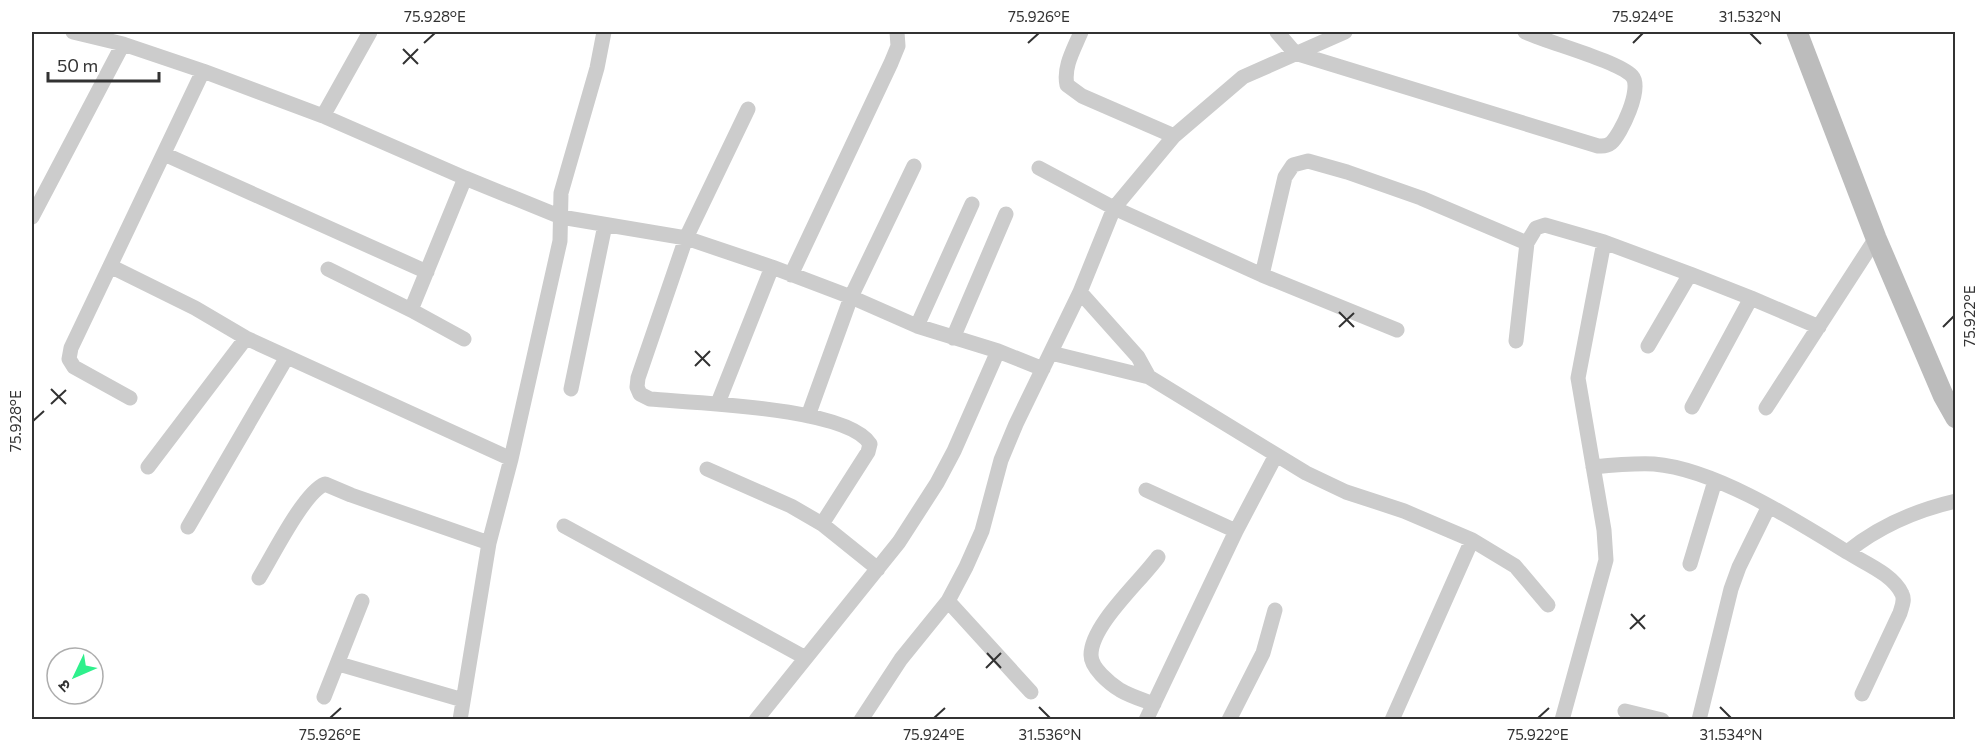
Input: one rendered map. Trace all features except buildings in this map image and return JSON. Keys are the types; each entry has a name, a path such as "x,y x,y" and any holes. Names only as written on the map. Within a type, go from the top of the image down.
{"main road":[{"path":"1797,32 1876,238 1943,395 1956,418"}],"street":[{"path":"73,32 123,44 203,70 323,116 561,218 686,238 851,297 917,326 998,351 1043,369"},
{"path":"323,116 370,32"},
{"path":"460,720 489,543 511,459 560,240 561,193 597,68 604,32"},
{"path":"790,275 891,63 898,46 897,32"},
{"path":"1080,32 1068,63 1065,76 1067,85 1082,96 1174,136"},
{"path":"1277,32 1294,53 1606,147 1617,136 1633,101 1636,92 1633,77 1614,65 1531,32"},
{"path":"861,720 901,659 948,601 982,531 1001,460 1012,433 1080,292 1114,208 1174,136 1243,77 1345,32"},
{"path":"32,217 123,44"},
{"path":"130,398 74,367 69,359 71,348 203,70"},
{"path":"748,109 686,238 638,378 637,387 640,394 650,399 718,403 786,411 846,428 866,438 870,444 868,453 822,524"},
{"path":"164,154 427,272"},
{"path":"1262,275 1285,177 1293,165 1308,160 1421,198 1527,243"},
{"path":"808,416 851,297 914,166"},
{"path":"1040,168 1114,208 1262,275 1397,330"},
{"path":"411,310 465,178"},
{"path":"917,326 972,204"},
{"path":"953,338 1006,214"},
{"path":"571,389 605,225"},
{"path":"1516,341 1527,243 1536,228 1545,225 1604,242 1690,274 1819,327"},
{"path":"1766,408 1876,238"},
{"path":"1563,719 1606,560 1604,530 1578,378 1604,242"},
{"path":"110,266 195,308 246,338 511,459"},
{"path":"718,403 772,267"},
{"path":"328,269 464,339"},
{"path":"1648,346 1690,274"},
{"path":"1080,292 1138,357 1149,377"},
{"path":"1692,407 1751,298"},
{"path":"148,467 246,338"},
{"path":"756,720 804,657 899,542 937,483 954,451 998,351"},
{"path":"1052,353 1149,377 1306,473 1346,492 1404,511 1472,540 1515,566 1548,605"},
{"path":"188,527 286,357"},
{"path":"1146,720 1236,531 1276,455"},
{"path":"1593,467 1654,464 1680,469 1715,481 1769,506 1889,578 1903,595 1903,602 1862,694"},
{"path":"707,469 791,506 822,524 878,569"},
{"path":"1690,564 1715,481"},
{"path":"259,578 303,505 318,487 325,484 489,543"},
{"path":"1146,489 1236,531"},
{"path":"1847,552 1865,537 1895,522 1956,501"},
{"path":"1699,720 1731,589 1739,567 1769,506"},
{"path":"564,526 804,657"},
{"path":"1392,720 1472,540"},
{"path":"1154,704 1122,692 1092,662 1091,654 1098,632 1106,619 1158,557"},
{"path":"324,697 363,601"},
{"path":"948,601 1031,692"},
{"path":"1229,720 1263,652 1275,610"},
{"path":"339,664 463,700"},
{"path":"1625,711 1662,720"}]}
